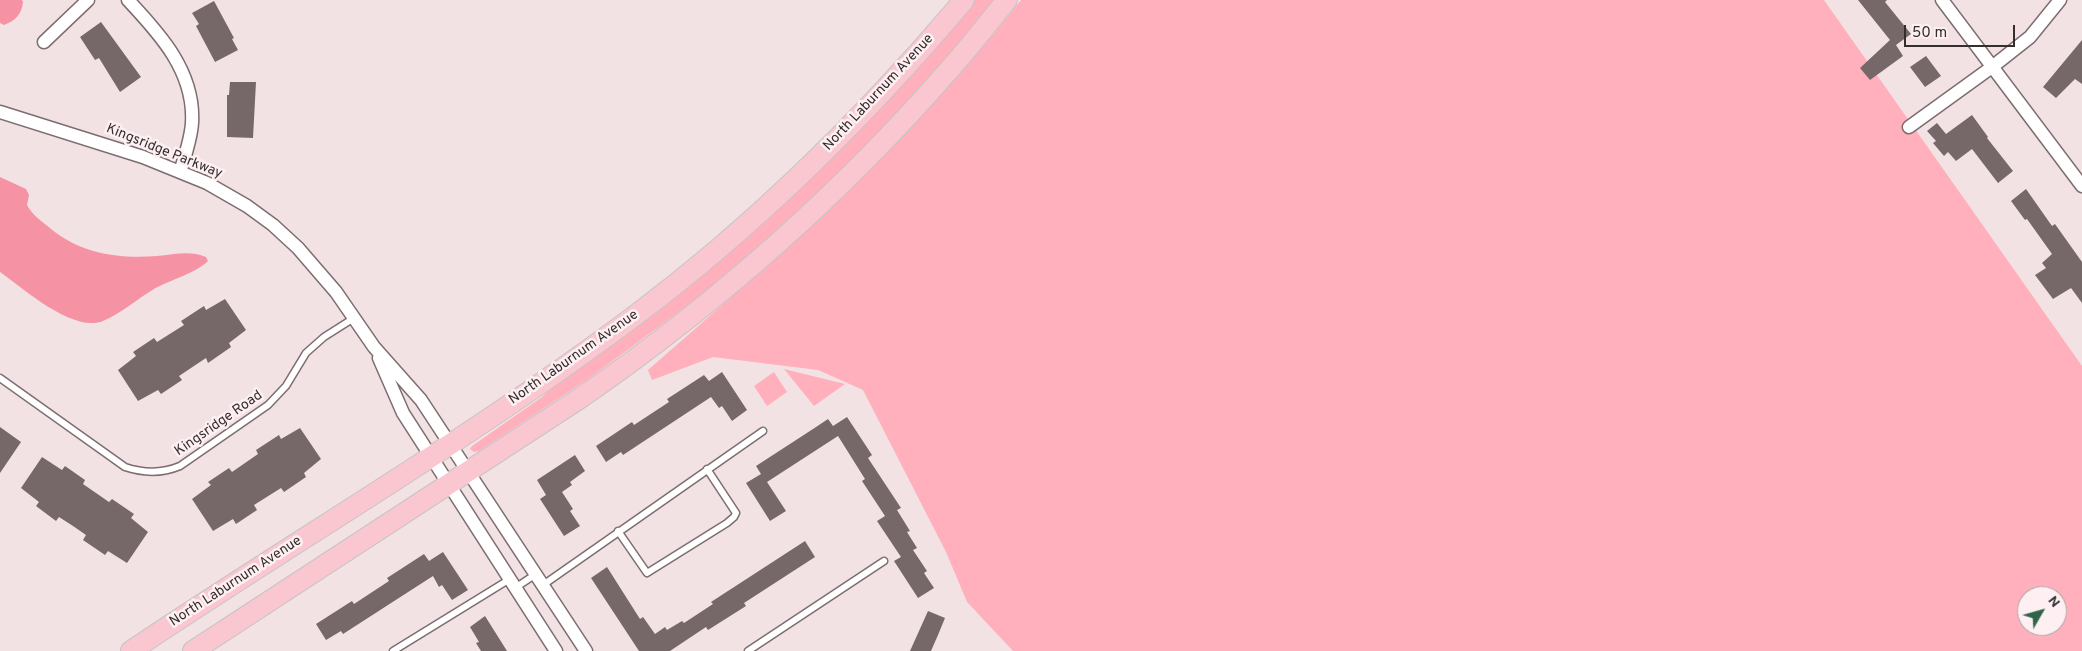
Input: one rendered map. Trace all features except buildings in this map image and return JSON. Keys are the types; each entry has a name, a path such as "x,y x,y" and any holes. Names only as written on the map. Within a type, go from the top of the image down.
{"main road":[{"name":"North Laburnum Avenue","path":"131,651 450,443 646,307 722,245 802,173 871,105 964,0"},
{"path":"193,651 469,472 631,363 765,254 848,178 950,70 1007,0"}],"street":[{"path":"44,42 88,0"},
{"path":"128,0 171,49 191,101 192,124 180,172"},
{"path":"1942,0 2082,186"},
{"path":"1909,127 2030,37 2060,0"},
{"name":"Kingsridge Parkway","path":"0,112 102,143 180,172 227,193 273,225 317,268 374,347 421,400 586,651"},
{"name":"Kingsridge Parkway","path":"374,347 402,413 556,651"}],"lane":[{"name":"Kingsridge Road","path":"0,378 125,467 149,472 170,470 180,466 268,405 286,386 306,353 324,337 354,318"},
{"path":"393,651 512,583 539,579 618,531 763,431"},
{"path":"618,531 647,573 727,523 736,513 707,469"},
{"path":"748,651 884,561"}],"shaded area":[{"path":"0,0 22,0 23,2 17,16 4,25 0,23"},
{"path":"972,0 996,0 952,54 883,130 794,216 703,294 587,380 479,451 474,452 470,449 542,397 565,374 676,291"},
{"path":"1021,0 1824,0 2082,366 2082,651 1013,651 967,602 946,552 863,390 818,370 713,357 652,380 648,370 843,194 936,100"},
{"path":"0,177 26,189 29,195 27,205 32,212 51,229 75,244 101,253 129,257 188,253 206,257 208,261 190,273 154,289 117,314 103,321 91,323 78,321 49,307 0,272"},
{"path":"784,369 845,384 814,406"},
{"path":"774,372 787,392 767,406 754,386"}]}
